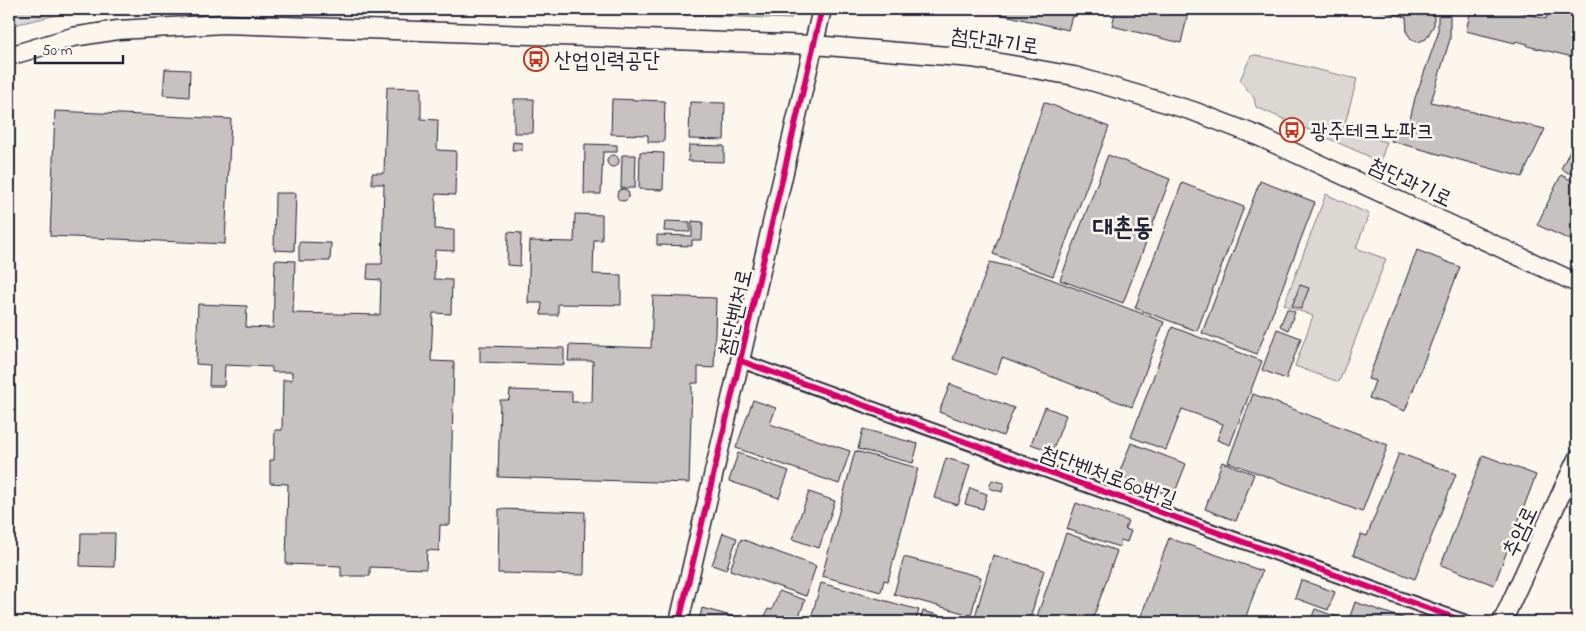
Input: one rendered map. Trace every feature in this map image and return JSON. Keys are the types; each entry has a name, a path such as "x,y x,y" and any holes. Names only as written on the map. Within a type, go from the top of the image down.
{"main road":[{"name":"첨단벤처로","path":"679,622 822,9"},
{"name":"첨단과기로","path":"9,56 73,37 118,30 224,24 814,45 972,58 1015,64 1074,76 1191,110 1258,136 1577,283"},
{"name":"추암로","path":"1502,622 1577,459"}],"street":[{"name":"첨단벤처로60번길","path":"741,361 1466,622"}],"shaded area":[{"path":"9,9 83,9 9,26"},
{"path":"557,9 802,9 790,19"},
{"path":"1256,55 1357,79 1343,131 1387,142 1379,165 1366,155 1256,107 1254,98 1240,80 1251,56"},
{"path":"1326,194 1369,214 1356,248 1386,259 1339,382 1295,366 1313,316 1284,305"}],"building":[{"path":"979,9 1077,9 1075,17 1072,16 1068,30"},
{"path":"1116,9 1189,9 1181,43 1112,26"},
{"path":"1356,9 1430,9 1434,16 1434,25 1426,39 1418,42 1412,40 1407,33 1406,17 1382,11"},
{"path":"1438,9 1450,9 1450,39 1431,102 1545,129 1522,177 1391,141 1394,128 1407,132 1415,98 1438,34"},
{"path":"1471,9 1517,9 1517,11 1546,19 1548,9 1574,13 1571,24 1577,26 1577,43 1573,57 1527,46 1528,44 1516,41 1515,43 1466,31"},
{"path":"165,69 190,70 189,97 163,95"},
{"path":"387,87 421,88 421,119 438,120 437,150 456,151 455,195 436,194 435,229 454,230 454,251 435,250 434,279 452,280 451,314 433,313 431,361 454,362 450,525 440,525 439,551 427,550 426,569 370,567 370,576 341,576 341,566 286,564 288,484 270,483 270,460 274,460 275,430 282,430 283,380 292,380 292,372 272,372 272,367 225,365 224,386 209,386 210,365 196,364 198,304 247,306 246,327 273,328 275,260 295,261 293,313 380,315 381,280 367,279 368,264 382,264 384,184 372,184 372,173 384,173"},
{"path":"514,99 534,99 533,133 514,133"},
{"path":"612,99 665,101 664,142 648,142 648,135 611,134"},
{"path":"690,102 725,103 724,140 689,139"},
{"path":"1044,102 1109,127 1053,276 993,254"},
{"path":"55,111 231,119 225,244 50,236"},
{"path":"513,142 522,143 522,150 512,150"},
{"path":"585,144 617,145 617,152 603,152 601,194 584,194"},
{"path":"1573,144 1577,145 1577,177 1561,169"},
{"path":"689,145 724,146 724,162 688,161"},
{"path":"640,152 664,153 663,190 639,189"},
{"path":"615,155 618,156 618,166 611,167 608,166 607,159 608,156"},
{"path":"622,155 636,155 635,188 621,188"},
{"path":"1108,155 1170,179 1123,303 1060,280"},
{"path":"1561,175 1577,183 1577,189 1570,205 1577,208 1577,243 1537,225"},
{"path":"1260,181 1315,202 1257,354 1202,333"},
{"path":"1182,183 1244,207 1197,331 1135,308"},
{"path":"621,189 625,189 629,195 625,201 621,201 617,197 617,193"},
{"path":"275,193 296,193 294,251 274,250"},
{"path":"575,214 602,215 602,240 594,240 593,274 621,275 621,305 558,304 558,315 541,315 542,303 528,303 530,241 574,242"},
{"path":"665,221 690,222 690,232 664,231"},
{"path":"692,221 703,222 702,240 692,240 692,246 657,245 657,235 692,236"},
{"path":"508,232 521,233 520,266 507,265"},
{"path":"299,242 331,243 330,261 299,261"},
{"path":"1417,250 1460,267 1405,411 1369,398 1375,381 1368,379"},
{"path":"990,262 1035,273 1164,322 1132,407 1002,358 996,375 953,359"},
{"path":"1300,285 1309,288 1301,309 1292,306"},
{"path":"653,296 716,298 714,368 698,367 698,383 692,383 689,483 498,477 500,400 509,400 510,390 572,392 572,402 592,402 593,361 568,361 569,345 651,348"},
{"path":"1287,309 1295,312 1288,330 1280,326"},
{"path":"1172,327 1262,361 1230,445 1217,440 1223,424 1182,409 1166,450 1131,437"},
{"path":"1277,329 1301,338 1286,379 1262,370"},
{"path":"480,346 564,348 564,365 480,362"},
{"path":"950,384 1014,408 1003,436 939,412"},
{"path":"1253,394 1388,445 1362,512 1228,462"},
{"path":"753,400 776,408 770,424 850,451 839,484 736,448"},
{"path":"1045,407 1066,415 1052,452 1031,444"},
{"path":"863,429 918,444 913,463 858,449"},
{"path":"1131,443 1186,464 1173,497 1118,476"},
{"path":"855,451 918,468 888,581 884,580 881,592 822,576"},
{"path":"738,453 789,471 779,498 729,481"},
{"path":"1399,453 1456,474 1415,579 1353,555 1361,534 1367,536"},
{"path":"1483,455 1536,475 1494,585 1441,565"},
{"path":"946,458 970,465 958,505 934,498"},
{"path":"1222,462 1254,474 1236,521 1205,509"},
{"path":"992,480 1004,483 1002,492 989,488"},
{"path":"970,488 987,494 983,509 965,504"},
{"path":"809,492 835,501 819,548 792,539"},
{"path":"1076,503 1128,521 1125,529 1131,531 1127,542 1121,540 1119,547 1067,529"},
{"path":"499,509 585,512 584,575 498,573"},
{"path":"81,533 115,533 114,567 80,566"},
{"path":"723,533 737,538 726,570 712,565"},
{"path":"1066,533 1117,551 1093,618 1106,622 1035,622"},
{"path":"1169,538 1262,571 1244,622 1139,622"},
{"path":"741,539 816,566 806,596 730,570"},
{"path":"993,555 1044,570 1029,622 974,620"},
{"path":"904,557 981,577 971,615 894,594"},
{"path":"1301,580 1335,592 1328,610 1295,598"},
{"path":"821,583 919,610 915,622 810,622"},
{"path":"779,591 805,600 797,622 763,621 768,609 772,610"},
{"path":"1355,602 1414,622 1348,622"},
{"path":"702,608 742,619 741,622 699,622"},
{"path":"1315,609 1343,619 1342,622 1310,622"},
{"path":"923,611 964,622 920,622"}],"cycle path":[{"path":"679,622 822,9"},
{"path":"741,361 1466,622"}],"place":[{"name":"산업인력공단","path":"536,59"},
{"name":"광주테크노파크","path":"1292,130"}],"district":[{"name":"대촌동","path":"1123,226"}]}
